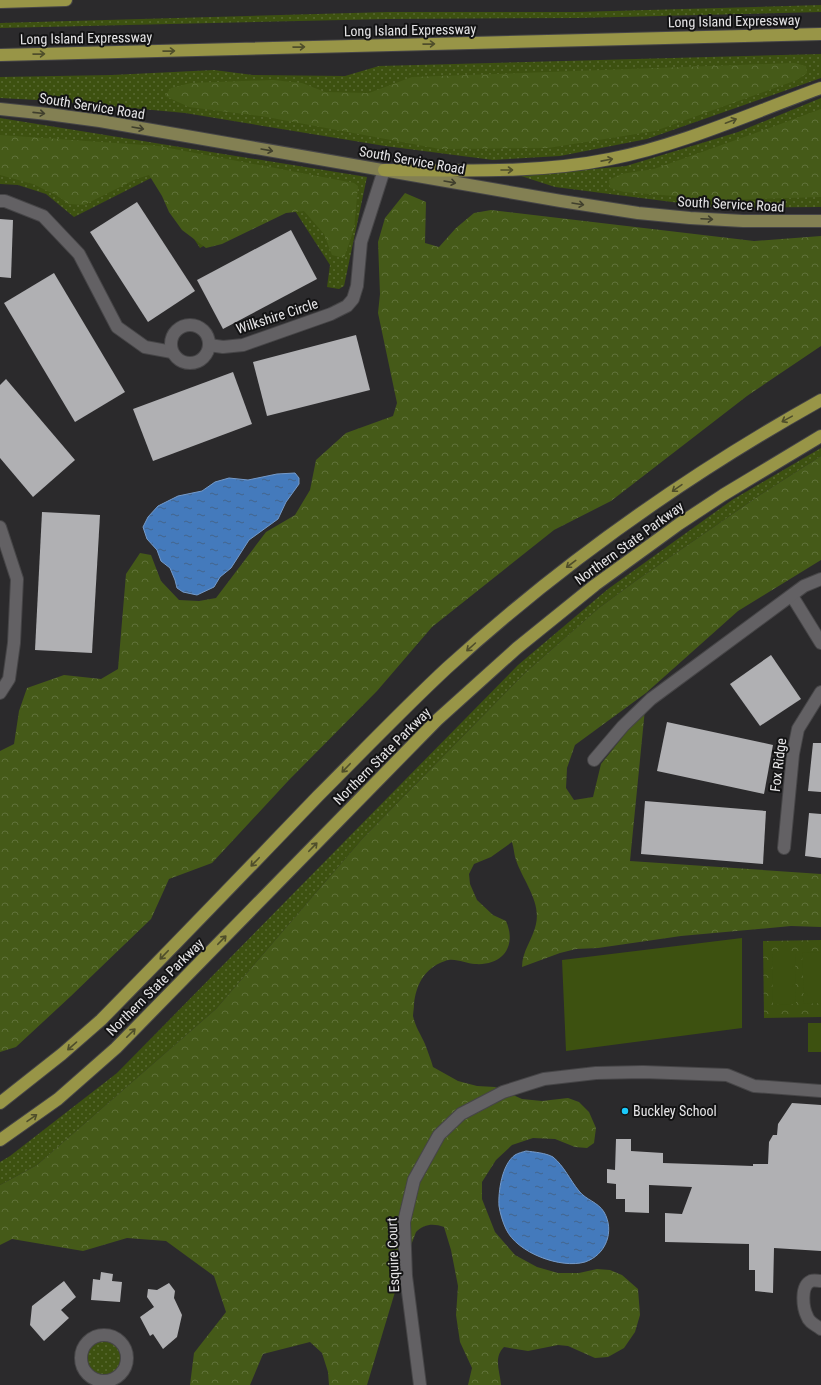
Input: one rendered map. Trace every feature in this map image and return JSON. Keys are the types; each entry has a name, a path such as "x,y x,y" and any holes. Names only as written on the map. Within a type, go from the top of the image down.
{"highway":[{"path":"0,2 66,0"},
{"name":"Long Island Expressway","path":"0,55 821,34"},
{"path":"384,170 520,170 564,166 609,159 651,149 696,134 821,88"},
{"name":"Northern State Parkway","path":"0,1103 62,1054 100,1020 408,705 491,629 606,538 661,499 743,446 821,400"},
{"name":"Northern State Parkway","path":"0,1140 58,1099 116,1048 437,720 517,648 596,585 679,524 723,495 821,436"}],"main road":[{"name":"South Service Road","path":"0,109 100,121 560,201 638,213 743,221 821,221"}],"street":[{"name":"Wilkshire Circle","path":"209,344 223,346 243,345 331,314 347,306 353,299 357,286 361,242 384,170"},
{"path":"0,201 5,201 43,216 79,254 117,327 145,347 172,352 181,361 187,363 204,357 209,344 208,338 205,332 194,325 188,324 182,326 173,334 171,346 172,352"},
{"path":"0,527 17,579 14,643 9,679 0,693"},
{"path":"594,760 623,726 651,699 804,586 821,579"},
{"path":"792,596 821,643"},
{"name":"Fox Ridge","path":"784,848 793,754 798,729 821,692"},
{"name":"Esquire Court","path":"420,1385 406,1276 404,1222 414,1180 439,1135 461,1114 503,1092 544,1079 596,1073 643,1072 727,1075 754,1086 821,1091"},
{"path":"821,1281 811,1281 807,1284 803,1297 807,1317 811,1323 821,1329"}],"green space":[{"path":"821,5 821,12 577,18 388,19 0,28 0,23 388,12 577,12"},
{"path":"821,54 821,78 647,139 560,156 493,160 385,146 185,113 55,101 0,98 0,77 112,75 214,70 253,75 345,76 379,66"},
{"path":"794,63 806,66 807,73 797,80 655,131 548,148 440,149 261,116 189,107 165,96 171,88 191,83 273,80 302,83 325,92 369,93 412,77"},
{"path":"821,98 821,207 719,208 555,187 521,176 626,166 738,132"},
{"path":"821,109 821,197 724,200 624,192 610,188 609,180 621,174 654,169"},
{"path":"0,118 367,177 344,286 339,289 327,287 330,265 288,200 200,248 153,177 74,217 46,194 18,185 0,184"},
{"path":"0,135 158,146 354,183 358,186 354,229 344,258 332,255 324,234 304,211 286,213 222,244 206,248 182,230 169,212 162,196 149,175 136,179 84,205 69,204 56,195 33,184 0,175"},
{"path":"405,193 426,202 425,243 439,247 456,228 474,213 491,210 754,241 821,236 821,346 747,396 611,501 554,530 432,627 377,691 289,780 212,863 169,879 151,919 16,1047 0,1052 0,751 14,744 19,711 27,688 64,675 101,679 118,669 126,574 140,553 151,555 161,581 179,600 199,601 216,598 266,532 295,515 310,490 316,460 346,433 393,416 397,403 378,313 380,294 378,242 385,218"},
{"path":"821,448 821,456 760,495 599,608 525,673 363,838 216,1009 37,1165 0,1185 0,1162 10,1156 117,1073 518,665 608,589 732,500"},
{"path":"821,456 821,560 738,611 646,693 575,745 567,768 566,788 574,800 593,797 601,764 645,709 630,861 821,874 821,927 791,926 681,936 598,948 576,949 560,953 522,967 522,961 535,929 537,916 534,899 519,868 512,842 491,857 474,864 469,874 470,884 477,900 493,915 506,921 510,939 505,953 493,962 485,964 472,964 452,960 447,960 440,963 429,970 421,980 415,997 413,1015 414,1020 425,1044 433,1067 458,1081 477,1086 495,1087 522,1099 542,1101 568,1098 579,1102 589,1112 596,1128 594,1143 587,1148 575,1147 555,1139 533,1138 512,1145 496,1160 482,1182 482,1199 495,1232 515,1255 537,1267 558,1273 579,1273 597,1269 610,1270 622,1275 638,1289 640,1315 635,1332 624,1348 608,1357 595,1358 568,1346 558,1345 528,1351 504,1347 498,1360 501,1385 468,1385 472,1368 460,1342 456,1315 458,1286 451,1250 444,1227 429,1225 422,1227 416,1232 401,1272 367,1385 329,1385 328,1372 322,1353 310,1342 263,1354 250,1385 190,1385 194,1353 226,1312 214,1276 166,1241 127,1238 83,1251 12,1239 0,1245 0,1185 37,1165 216,1009 363,838 525,673 599,608 637,580 760,495"},
{"path":"742,938 742,1028 566,1051 562,960"},
{"path":"821,940 821,1017 764,1018 763,941"},
{"path":"821,952 821,1003 804,1004 802,953"},
{"path":"772,953 795,953 796,1004 773,1005"},
{"path":"808,1023 821,1023 821,1052 808,1052"},
{"path":"104,1335 117,1339 123,1345 127,1358 123,1371 117,1377 104,1381 91,1377 85,1371 81,1358 85,1345 91,1339"}],"water":[{"path":"295,473 299,478 299,484 286,502 278,519 249,540 231,568 220,577 214,587 197,595 183,592 177,588 170,568 161,561 157,550 147,539 143,527 148,517 158,506 178,496 202,491 215,482 229,478 248,480 277,474"},
{"path":"526,1151 553,1157 582,1194 599,1206 604,1212 609,1227 606,1242 603,1248 592,1259 575,1264 552,1261 530,1252 512,1238 506,1229 499,1206 499,1193 504,1171 511,1159 516,1154"}],"building":[{"path":"137,202 195,291 148,322 90,232"},
{"path":"0,219 13,220 11,278 0,277"},
{"path":"291,230 317,279 223,329 197,280"},
{"path":"54,273 125,392 75,422 4,303"},
{"path":"356,335 370,390 267,416 253,362"},
{"path":"233,372 252,424 153,461 133,409"},
{"path":"6,379 75,460 33,497 0,458 0,385"},
{"path":"42,512 100,515 92,653 35,650"},
{"path":"771,655 801,699 760,726 730,684"},
{"path":"667,722 773,745 764,794 657,771"},
{"path":"813,743 821,743 821,792 808,791"},
{"path":"645,801 766,811 763,864 641,854"},
{"path":"809,813 821,814 821,858 805,856"},
{"path":"792,1103 821,1105 821,1251 774,1248 773,1293 755,1291 755,1270 749,1270 749,1244 665,1242 665,1213 682,1214 692,1187 649,1185 649,1213 625,1212 625,1199 616,1199 616,1184 607,1183 607,1169 615,1170 616,1139 631,1139 631,1151 663,1153 663,1163 753,1166 753,1164 768,1164 769,1142 773,1135 777,1135 778,1124"},
{"path":"101,1272 113,1274 112,1281 122,1282 120,1302 91,1300 93,1279 100,1280"},
{"path":"64,1281 76,1297 61,1310 69,1318 44,1341 30,1325 32,1306"},
{"path":"169,1283 175,1291 174,1298 182,1315 177,1337 163,1349 153,1334 150,1336 140,1317 154,1307 147,1297 148,1289 157,1290"}],"place":[{"name":"Buckley School","path":"625,1111"}]}
